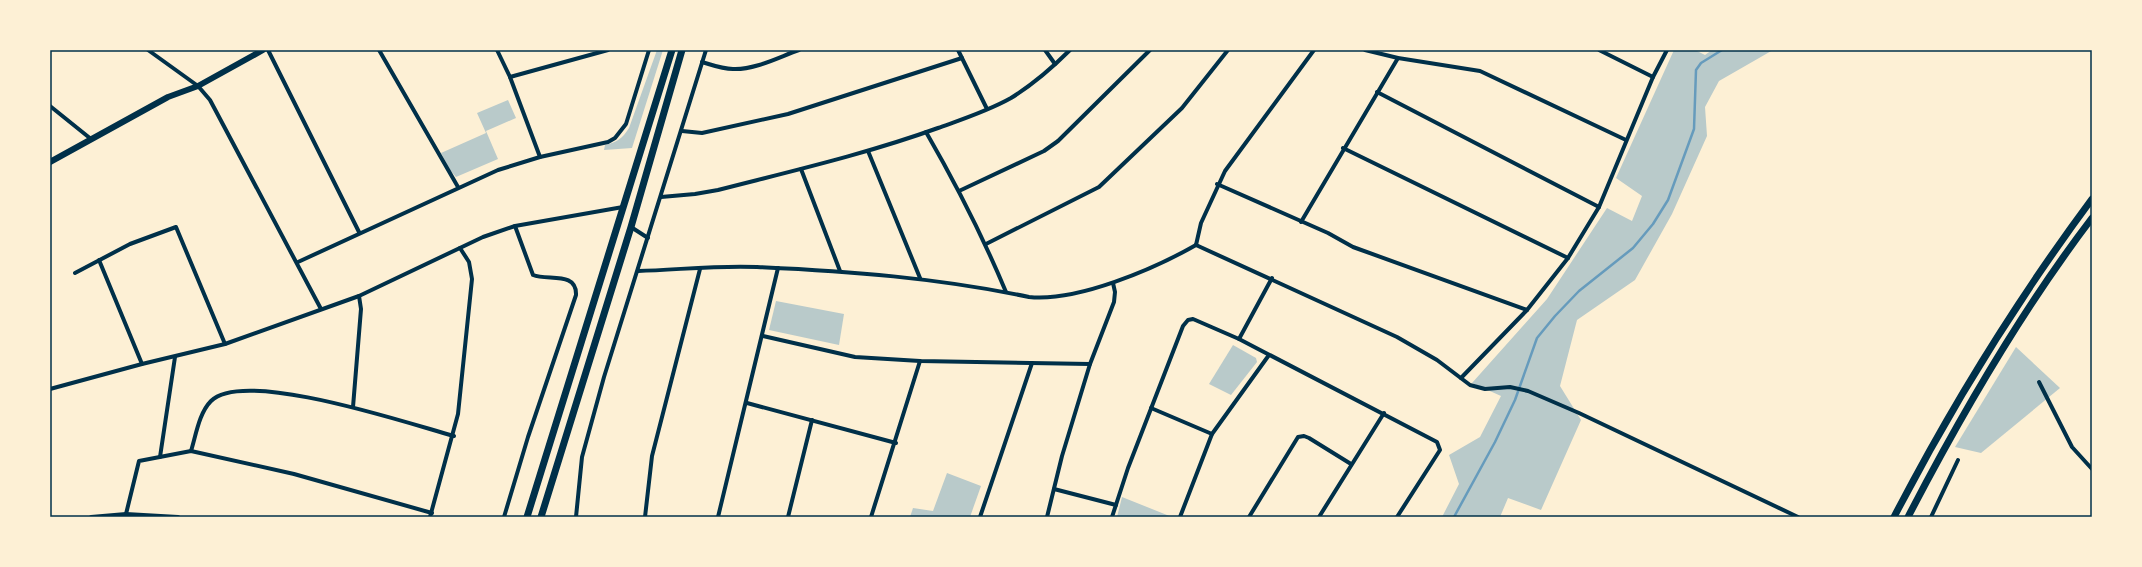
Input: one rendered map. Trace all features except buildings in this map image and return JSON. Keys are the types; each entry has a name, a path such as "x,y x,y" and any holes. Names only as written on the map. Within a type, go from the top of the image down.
{"highway":[{"path":"527,517 672,50"},
{"path":"541,517 631,227 682,50"},
{"path":"1894,517 1967,384 2043,266 2092,199"},
{"path":"1908,517 1979,387 2052,273 2092,218"}],"main road":[{"path":"50,162 168,96 198,86 263,50"}],"street":[{"path":"148,50 198,86 210,100 298,262 321,308"},
{"path":"268,50 360,232"},
{"path":"497,50 510,77 540,157"},
{"path":"510,77 608,50"},
{"path":"298,262 360,232 498,170 540,157 608,142 615,138 626,124 649,50"},
{"path":"576,517 583,451 612,350 638,272 706,50"},
{"path":"702,62 728,69 740,69 760,64 799,50"},
{"path":"958,50 987,109"},
{"path":"1045,50 1055,64"},
{"path":"660,197 718,190 868,151 926,132 987,109 1012,97 1055,64 1070,50"},
{"path":"959,191 1044,151 1058,141 1150,50"},
{"path":"986,244 1099,187 1182,108 1228,50"},
{"path":"638,272 755,267 840,271 920,278 1028,297 1046,298 1113,283 1168,260 1196,244 1201,224 1218,184 1231,162 1314,50"},
{"path":"1365,50 1398,58 1480,71 1626,140"},
{"path":"1599,50 1653,77"},
{"path":"1461,378 1527,310 1568,258 1599,207 1653,77 1667,50"},
{"path":"381,51 458,187"},
{"path":"682,131 702,133 788,114 962,58"},
{"path":"1301,222 1398,58"},
{"path":"1377,92 1599,207"},
{"path":"50,106 91,139"},
{"path":"926,132 959,191 986,244 1006,292"},
{"path":"1344,148 1568,258"},
{"path":"868,151 920,278"},
{"path":"802,169 840,271"},
{"path":"1218,184 1353,247 1527,310"},
{"path":"50,389 142,364 225,344 321,308 359,296 483,237 515,226 623,207"},
{"path":"504,517 528,437 576,295 574,283 568,279 533,275 515,226"},
{"path":"75,273 130,244 176,227 225,344"},
{"path":"631,227 648,238"},
{"path":"1196,244 1272,278 1396,337 1438,360 1470,385 1478,388 1510,387 1528,391 1579,413 1798,517"},
{"path":"126,514 138,461 191,451 294,474 431,515 454,436 458,414 472,279 469,262 460,248"},
{"path":"99,260 142,364"},
{"path":"718,517 724,487 747,404 778,268"},
{"path":"644,517 652,456 700,270"},
{"path":"1239,339 1272,278"},
{"path":"1047,517 1062,456 1090,364 1114,302 1115,292 1113,283"},
{"path":"353,407 361,309 359,296"},
{"path":"1112,517 1151,408 1186,321 1191,319 1197,320 1239,339 1269,356 1384,413 1437,442 1440,450 1397,517"},
{"path":"763,336 855,357 920,361 1090,364"},
{"path":"1180,517 1212,434 1269,356"},
{"path":"160,457 176,357"},
{"path":"871,517 896,443 920,361"},
{"path":"980,517 1032,363"},
{"path":"2039,382 2072,447 2092,469"},
{"path":"191,451 204,411 211,400 223,393 238,390 283,393 353,407 454,436"},
{"path":"747,404 896,443"},
{"path":"1151,408 1212,434"},
{"path":"1319,517 1384,413"},
{"path":"788,517 812,420"},
{"path":"1249,517 1298,437 1304,436 1309,438 1351,464"},
{"path":"1931,517 1958,460"},
{"path":"1054,489 1116,505"},
{"path":"91,517 126,514 178,517"}],"shaded area":[{"path":"657,50 663,50 632,148 604,150 605,145 619,140 629,128"},
{"path":"1674,50 1695,50 1705,55 1712,50 1773,50 1719,81 1705,107 1707,136 1672,214 1635,280 1577,320 1560,386 1581,420 1541,510 1508,498 1500,517 1442,517 1459,484 1449,455 1480,437 1501,396 1472,383 1547,299 1607,208 1632,221 1642,196 1616,178"},
{"path":"508,100 516,118 486,131 498,159 456,177 450,170 441,153 486,133 477,113"},
{"path":"776,301 844,314 839,345 769,330"},
{"path":"1233,345 1256,358 1257,362 1231,395 1209,384"},
{"path":"2016,347 2060,388 1981,453 1955,447"},
{"path":"947,473 981,486 970,517 910,517 913,508 933,511"},
{"path":"1122,497 1172,517 1117,517"}],"waterway":[{"path":"1454,517 1495,442 1515,400 1537,338 1555,316 1579,291 1633,248 1653,224 1668,200 1694,129 1696,70 1701,63 1722,50"}]}
